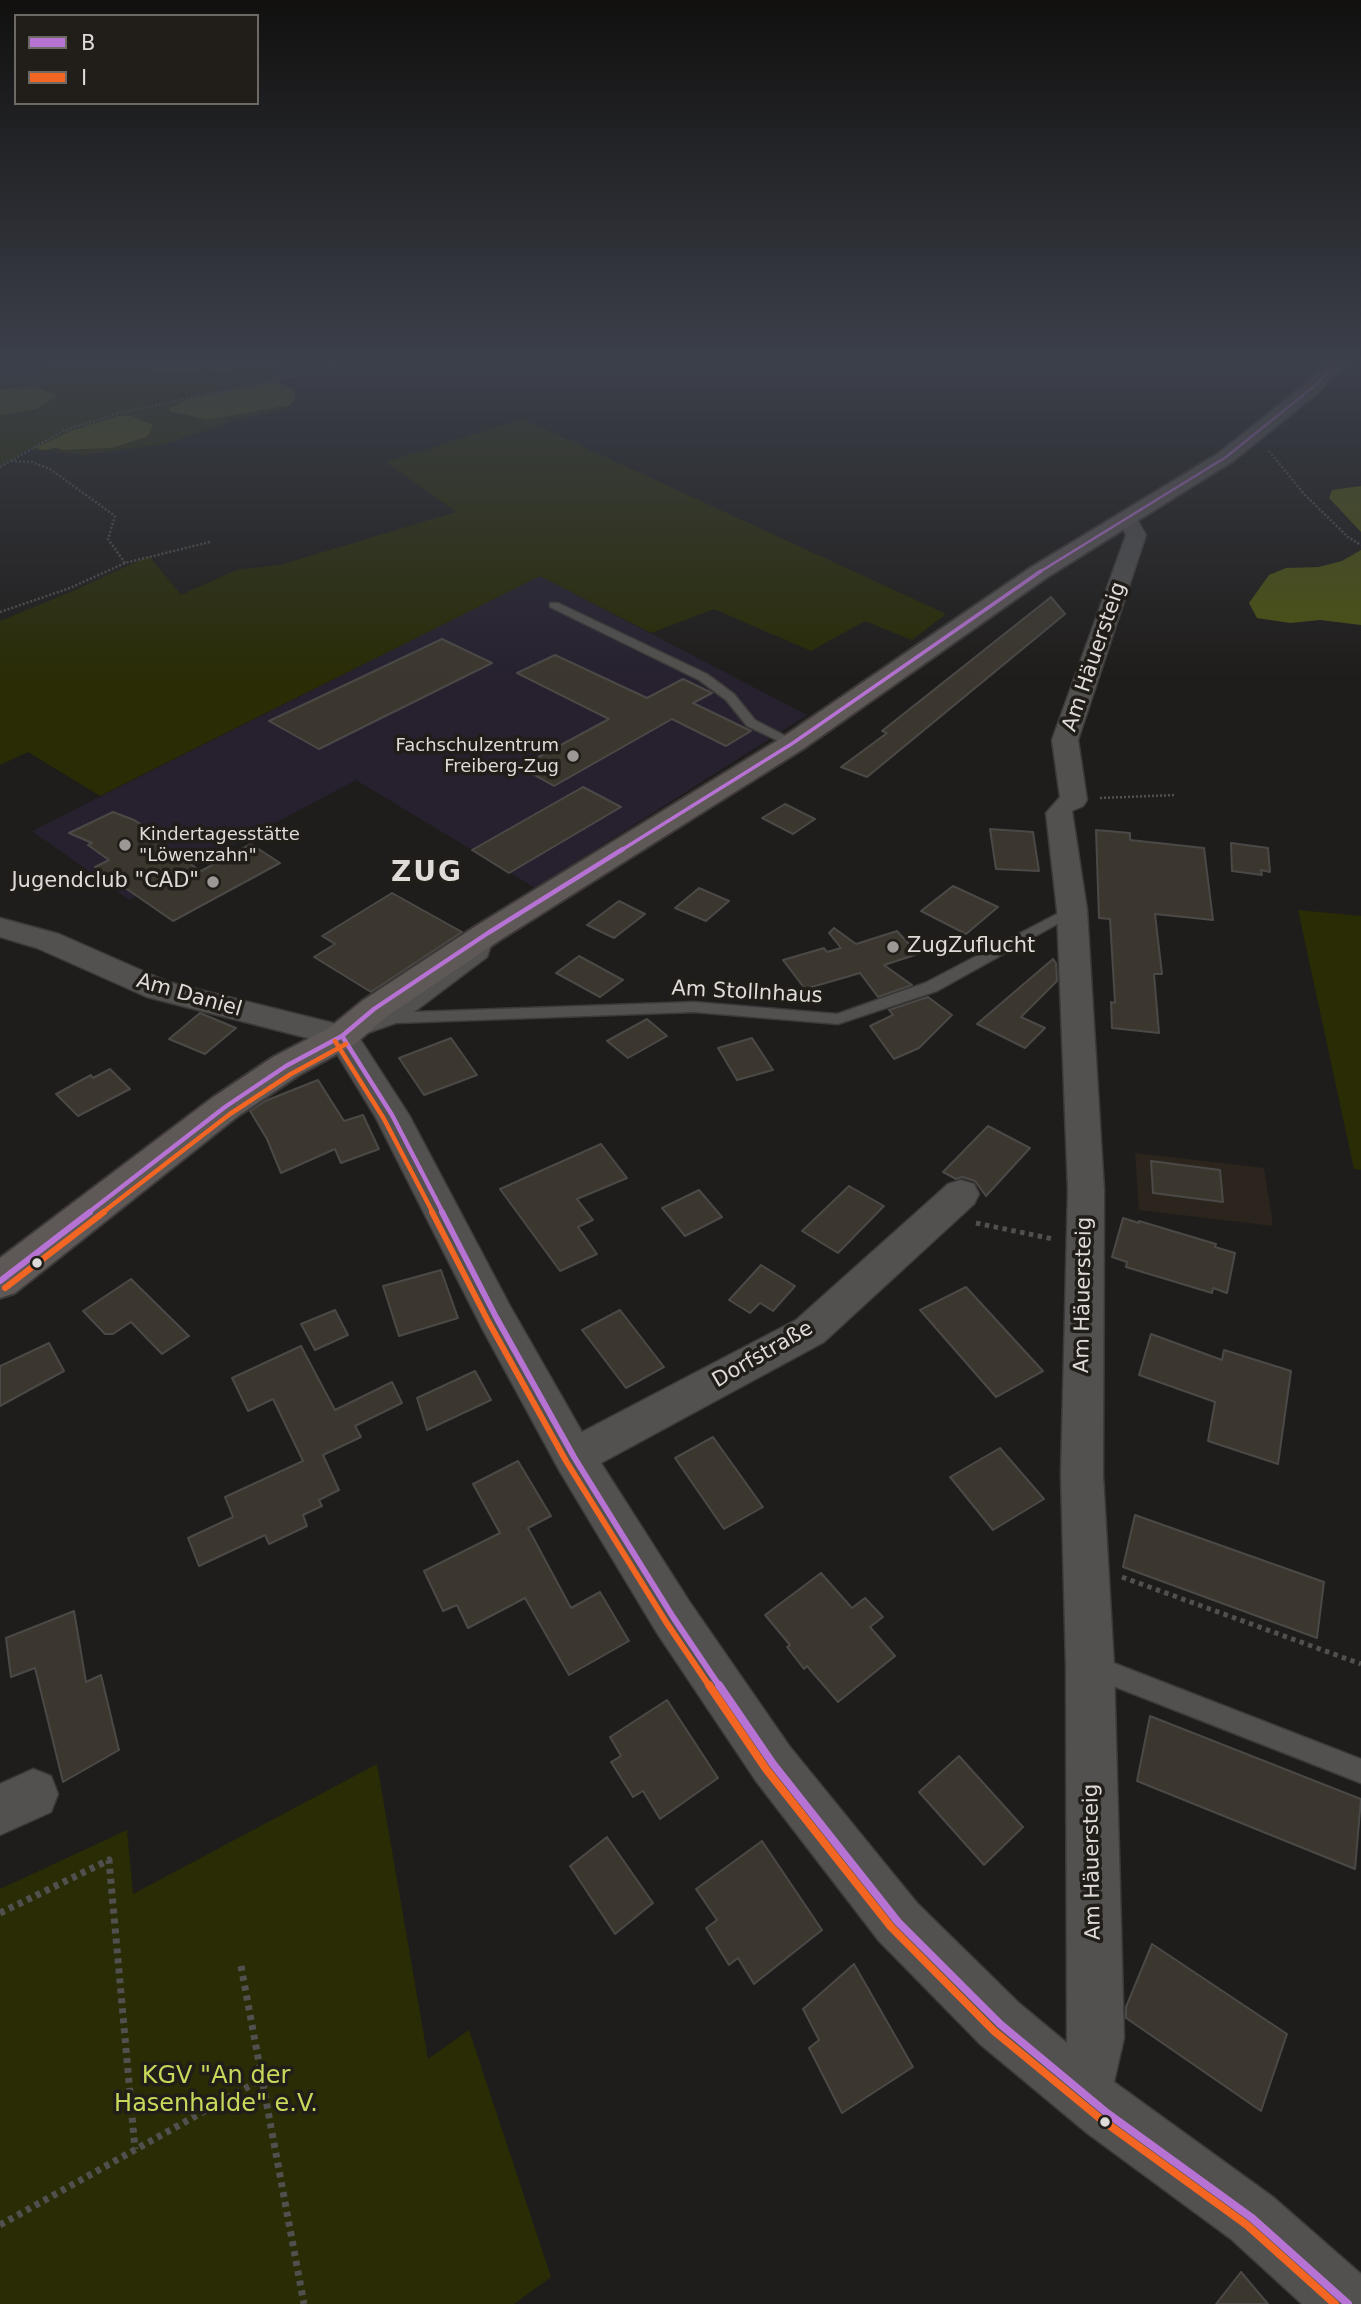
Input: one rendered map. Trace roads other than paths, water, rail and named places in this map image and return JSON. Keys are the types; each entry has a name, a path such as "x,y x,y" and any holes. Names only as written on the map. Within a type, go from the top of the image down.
{"street":[{"path":"0,1281 225,1107 286,1066 342,1036 374,1009 488,933 793,743 1038,573 1208,467"},
{"name":"Am Häuersteig","path":"1083,2094 1096,2038 1090,1666 1082,1475 1086,1190 1065,740 1136,535 1127,518"},
{"name":"Am Daniel","path":"0,927 48,941 158,990 342,1036"},
{"path":"342,1036 392,1115 496,1317 574,1457 673,1617 773,1764 890,1911 1000,2024 1083,2094 1252,2218 1348,2304"},
{"name":"Dorfstraße","path":"574,1457 810,1331 950,1204"}],"lane":[{"path":"554,605 703,677 730,697 751,723 793,743"},
{"name":"Am Stollnhaus","path":"395,1018 694,1007 838,1019 931,987 1072,910"},
{"path":"342,1036 395,1018 482,954 488,933"},
{"path":"1090,1666 1361,1771"}],"place":[{"name":"Fachschulzentrum Freiberg-Zug","path":"573,756"},
{"name":"Kindertagesstätte \"Löwenzahn\"","path":"125,845"},
{"name":"Jugendclub \"CAD\"","path":"213,882"},
{"name":"ZugZuflucht","path":"893,947"}],"district":[{"name":"ZUG","path":"427,874"}],"park label":[{"name":"KGV \"An der Hasenhalde\" e.V.","path":"216,2091"}]}
